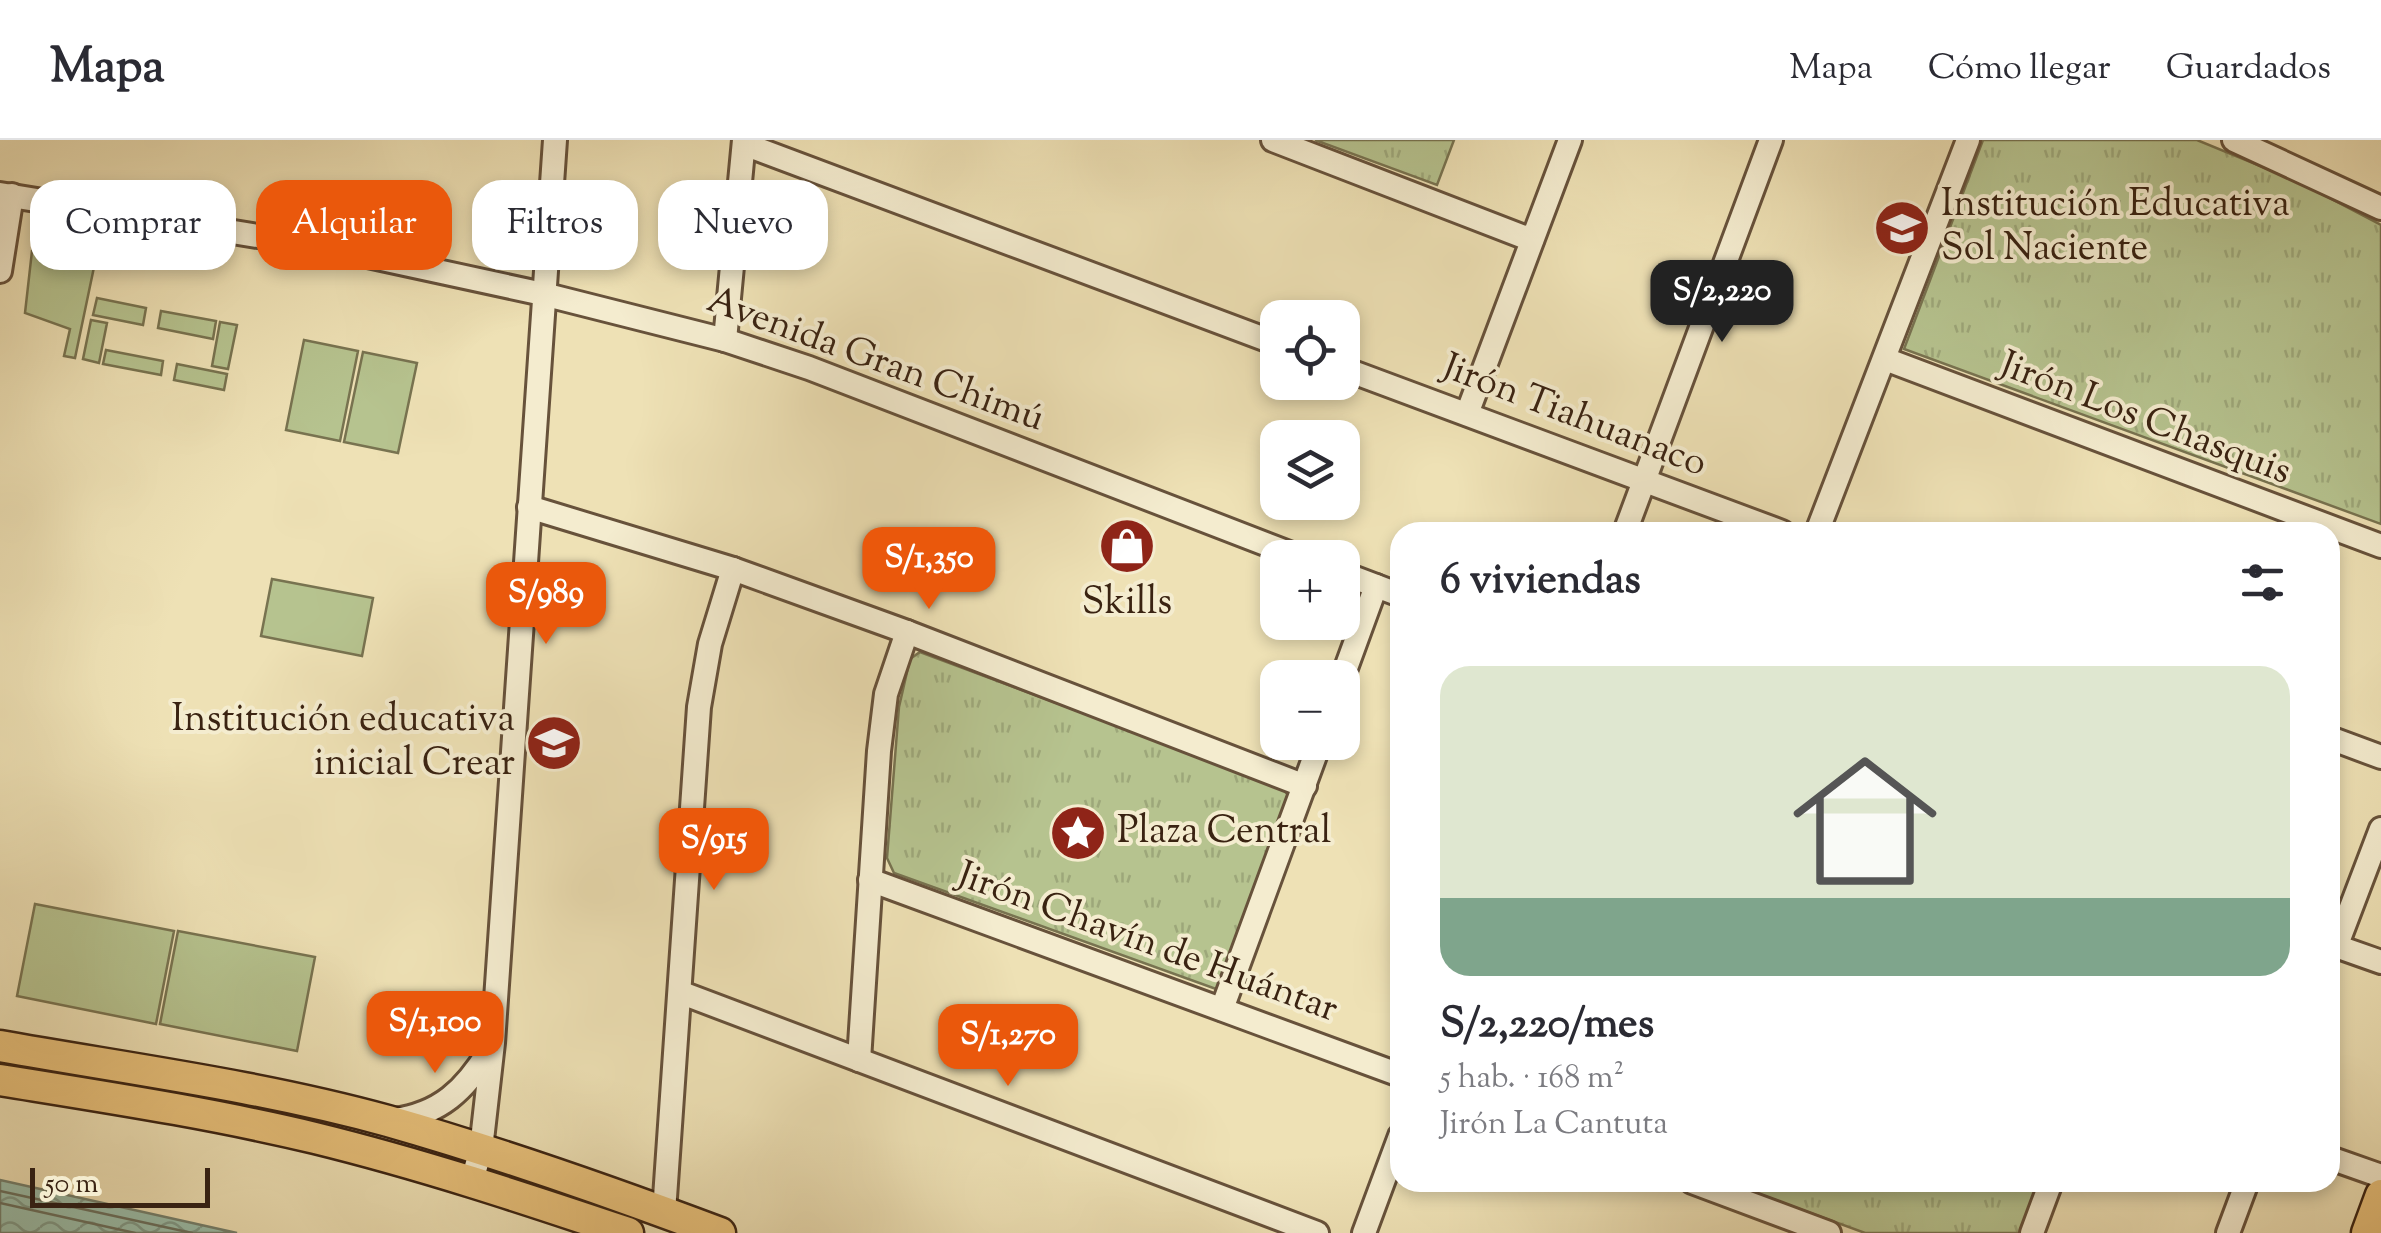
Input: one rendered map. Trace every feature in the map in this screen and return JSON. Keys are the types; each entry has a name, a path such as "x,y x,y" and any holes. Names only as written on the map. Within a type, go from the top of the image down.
{"main road":[{"path":"0,1046 279,1096 385,1120 481,1149 720,1233"},
{"path":"0,1080 247,1123 472,1181 628,1233"},
{"path":"2367,1233 2381,1195"}],"street":[{"path":"472,1181 481,1149 493,1044 554,140"},
{"path":"1273,140 1532,240"},
{"path":"1467,414 1570,140"},
{"path":"1629,522 1771,140"},
{"path":"1821,522 1968,140"},
{"path":"2234,140 2381,208"},
{"path":"725,340 744,142 1260,337"},
{"path":"0,271 6,194"},
{"name":"Avenida Gran Chimú","path":"6,194 331,248 544,294 725,340 809,368 1260,542"},
{"name":"Jirón Los Chasquis","path":"1885,359 2317,522"},
{"name":"Jirón Tiahuanaco","path":"1360,375 1755,522"},
{"path":"529,507 734,568 1305,786"},
{"name":"Jirón Los Chasquis","path":"2340,531 2381,546"},
{"path":"664,1212 700,707 710,644 734,568"},
{"path":"1360,580 1390,591"},
{"path":"1349,660 1376,586"},
{"path":"859,1060 886,694 906,632"},
{"path":"2340,742 2381,757"},
{"path":"1222,1010 1314,760"},
{"path":"2340,929 2381,830"},
{"name":"Jirón Chavín de Huántar","path":"870,880 1390,1071"},
{"path":"2340,948 2381,962"},
{"path":"682,994 1316,1233"},
{"path":"385,1120 420,1116 443,1103 463,1088 493,1044"},
{"path":"2340,1162 2381,1176"},
{"path":"1364,1233 1390,1163"},
{"path":"1719,1192 1829,1233"},
{"path":"2032,1233 2047,1192"},
{"path":"2228,1233 2242,1192"}],"green space":[{"path":"1315,140 1454,140 1437,185"},
{"path":"1983,140 2197,140 2297,181 2381,225 2381,524 1904,349"},
{"path":"30,269 93,270 75,358 64,356 70,329 25,313"},
{"path":"97,298 146,308 143,325 93,315"},
{"path":"161,311 216,321 213,339 158,328"},
{"path":"91,320 107,323 99,363 83,359"},
{"path":"220,322 237,325 228,369 212,366"},
{"path":"304,340 358,351 340,441 286,430"},
{"path":"106,350 163,361 161,375 103,364"},
{"path":"363,352 417,363 398,453 344,442"},
{"path":"177,364 227,374 224,390 174,380"},
{"path":"272,579 373,598 362,656 261,636"},
{"path":"920,652 1281,787 1288,795 1289,805 1224,979 1216,989 894,873 887,858 899,707 910,659"},
{"path":"35,904 174,931 156,1024 17,996"},
{"path":"178,931 315,957 297,1051 160,1024"},
{"path":"1753,1192 2036,1192 2020,1233 1865,1233"}],"water":[{"path":"0,1180 237,1233 0,1233"}],"place":[{"name":"Institución Educativa Sol Naciente","path":"1902,228"},
{"name":"Skills","path":"1127,546"},
{"name":"Institución educativa inicial Crear","path":"554,743"},
{"name":"Plaza Central","path":"1078,833"}]}
